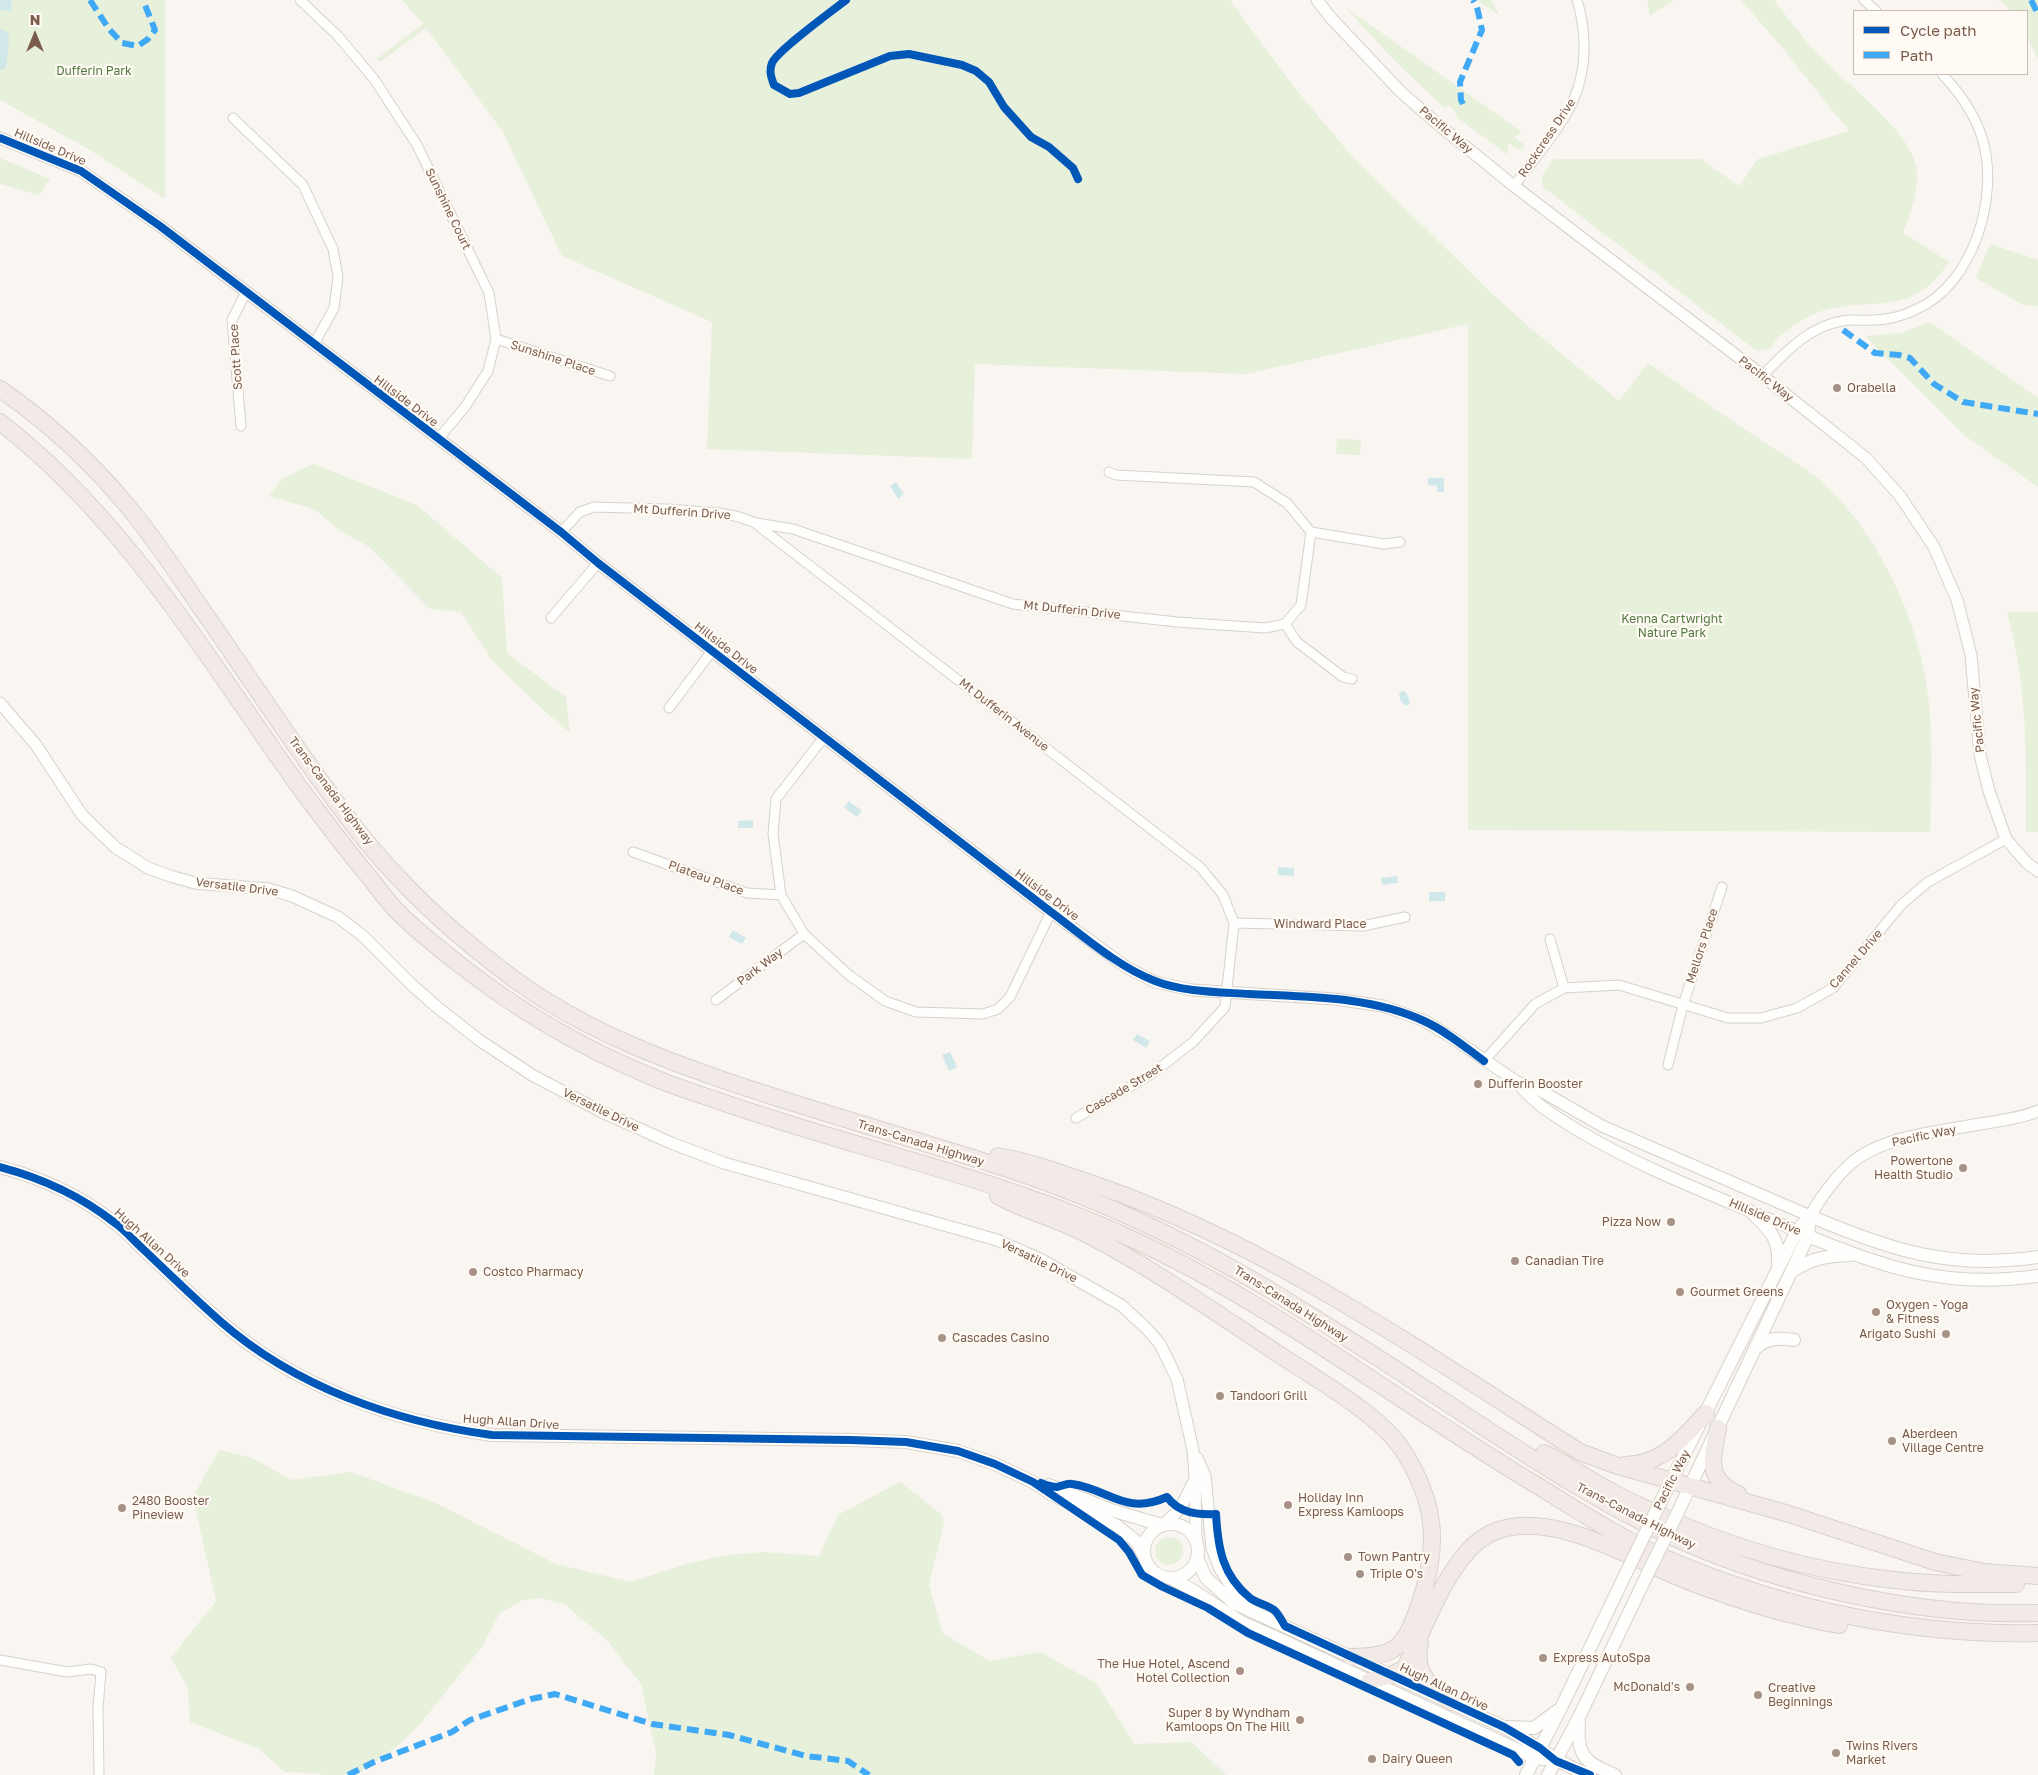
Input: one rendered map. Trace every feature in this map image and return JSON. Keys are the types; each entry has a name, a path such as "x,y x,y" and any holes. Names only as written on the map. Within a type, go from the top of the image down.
{"highway":[{"name":"Trans-Canada Highway","path":"0,389 47,426 84,459 125,503 162,552 356,829 415,895 473,947 543,999 601,1031 661,1058 764,1094 923,1142 1059,1187 1125,1214 1210,1256 1270,1290 1580,1488 1676,1539 1804,1584 1864,1598 1948,1610 2038,1613"},
{"name":"Trans-Canada Highway","path":"2,423 63,476 106,521 144,568 339,841 395,909 462,966 535,1018 592,1050 654,1078 761,1116 1021,1195 1108,1228 1239,1295 1498,1462 1632,1542 1667,1559 1736,1584 1821,1611 1906,1626 1993,1633 2038,1633"},
{"path":"923,1142 1008,1158 1064,1174 1152,1206 1214,1232 1304,1279 1580,1452 1616,1465 1789,1514 1935,1562 1984,1572 2038,1576"},
{"path":"970,1180 1016,1206 1065,1224 1130,1257 1341,1395 1377,1423 1401,1448 1420,1483 1428,1507 1433,1530 1431,1564 1419,1606 1404,1640 1386,1654 1351,1657"},
{"path":"1616,1465 1639,1465 1660,1457 1683,1439 1706,1413"},
{"path":"1718,1428 1713,1462 1715,1476 1719,1481 1726,1488 1789,1514"},
{"path":"1490,1431 1547,1454 1600,1486 1647,1509 1689,1528 1755,1551 1820,1569 1895,1581 1951,1584 2038,1583"},
{"path":"1369,1680 1392,1675 1404,1668 1449,1575 1468,1550 1498,1530 1520,1526 1534,1525 1560,1529 1585,1537 1690,1582 1784,1613 1844,1626 1906,1626"},
{"path":"1422,1632 1418,1651 1420,1670 1430,1686 1452,1702"}],"main road":[{"name":"Hugh Allan Drive","path":"0,1167 46,1181 70,1193 115,1223 221,1322 249,1343 279,1363 313,1381 348,1398 380,1410 452,1429 492,1434 906,1442 958,1452 995,1464 1117,1526 1137,1542 1143,1554"},
{"path":"1748,1210 1767,1228 1776,1240 1784,1272 1814,1259 1855,1255"},
{"name":"Pacific Way","path":"1526,1775 1561,1708 1659,1505 1706,1413 1784,1272 1810,1216"},
{"name":"Hillside Drive","path":"1810,1216 1880,1244 1925,1256 1975,1261 2020,1259 2038,1256"},
{"name":"Hillside Drive","path":"1802,1233 1855,1255 1900,1270 1947,1278 1991,1280 2038,1276"},
{"name":"Pacific Way","path":"1548,1775 1580,1715 1718,1428 1773,1308 1784,1272"},
{"path":"1753,1350 1761,1343 1769,1340 1794,1340 1775,1328 1772,1322 1773,1308"},
{"name":"Hugh Allan Drive","path":"1033,1482 1056,1487 1111,1510 1163,1524"},
{"path":"1163,1524 1178,1524 1196,1539 1198,1548 1197,1558 1188,1572 1172,1578 1156,1574 1150,1569 1143,1554 1143,1547 1150,1533 1163,1524"},
{"name":"Hugh Allan Drive","path":"1197,1558 1206,1578 1234,1603 1504,1726 1537,1753"},
{"name":"Hugh Allan Drive","path":"1172,1578 1241,1622 1369,1680 1590,1775"},
{"path":"1504,1726 1534,1728 1561,1708"},
{"path":"1580,1715 1578,1742 1585,1759 1592,1765 1616,1775"}],"street":[{"name":"Sunshine Court","path":"300,0 338,36 374,79 417,144 489,293 496,339 488,371 478,389 438,439"},
{"name":"Pacific Way","path":"1317,0 1400,91 1514,186 1866,458 1900,496 1934,547 1957,600 1971,654 1980,755 1989,791 2006,839 2027,863 2038,871"},
{"name":"Rockcress Drive","path":"1514,186 1543,148 1573,102 1581,76 1584,48 1581,13 1577,0"},
{"path":"1864,0 1875,10"},
{"path":"1762,376 1797,342 1821,327 1844,321 1893,318 1918,309 1941,294 1959,272 1977,238 1983,214 1989,172 1983,141 1972,113 1954,86 1943,75"},
{"path":"233,118 303,185 333,249 338,277 334,308 314,344"},
{"name":"Hillside Drive","path":"0,138 81,171 160,226 561,532 598,563 1050,912 1126,967 1155,982 1192,990 1335,999 1383,1006 1424,1021 1517,1082 1536,1088 1602,1126 1810,1216"},
{"name":"Scott Place","path":"241,426 232,320 246,292"},
{"name":"Sunshine Place","path":"496,339 610,376"},
{"path":"1108,472 1116,475 1254,482 1287,503 1311,532 1384,544 1400,542"},
{"name":"Mt Dufferin Drive","path":"561,532 580,512 594,507 720,513 739,516 756,523 792,528 1013,604 1177,622 1265,628 1285,624"},
{"name":"Mt Dufferin Avenue","path":"756,523 1200,867 1223,895 1234,924"},
{"path":"1311,532 1301,605 1285,624 1297,642 1343,677 1352,679"},
{"path":"551,618 598,563"},
{"path":"669,708 712,651"},
{"name":"Versatile Drive","path":"0,702 36,745 82,814 115,847 148,868 170,876 195,883 269,890 292,896 338,917 363,936 437,1007 479,1040 532,1075 610,1116 724,1164 997,1240 1050,1264 1121,1305 1147,1329 1169,1360 1176,1379 1193,1450 1196,1476 1196,1539"},
{"path":"824,737 776,799 774,834 781,895 804,934 849,975 885,1001 916,1012 983,1014 998,1009 1010,998 1050,912"},
{"name":"Cannel Drive","path":"1484,1061 1536,1004 1564,988 1619,985 1728,1018 1761,1018 1797,1008 1833,988 1901,906 1928,882 2006,839"},
{"name":"Plateau Place","path":"633,852 747,893 781,895"},
{"name":"Mellors Place","path":"1683,1005 1722,887"},
{"name":"Windward Place","path":"1234,924 1363,926 1404,917"},
{"name":"Cascade Street","path":"1076,1118 1152,1073 1193,1042 1226,1007 1234,924"},
{"name":"Park Way","path":"716,1000 804,934"},
{"path":"1550,939 1564,988"},
{"path":"1668,1065 1683,1005"},
{"name":"Hillside Drive","path":"1517,1082 1530,1099 1594,1140 1664,1174 1802,1233"},
{"name":"Pacific Way","path":"1810,1216 1825,1190 1850,1164 1880,1146 1901,1139 2038,1111"},
{"path":"1193,1450 1205,1476 1212,1548 1224,1576 1250,1610"},
{"name":"Versatile Drive","path":"1163,1524 1173,1518 1187,1499 1196,1476"},
{"path":"0,1660 67,1672 90,1670 101,1672 98,1708 99,1775"}],"green space":[{"name":"Dufferin Park","path":"0,0 165,0 165,199 90,150 0,100"},
{"name":"Kenna Cartwright Nature Park","path":"402,0 1230,0 1293,86 1351,155 1487,289 1529,327 1619,401 1648,363 1807,470 1842,502 1879,553 1907,612 1917,642 1929,703 1930,832 1468,830 1468,324 1246,374 975,364 972,459 707,449 712,322 562,256 503,132 426,28 380,62 377,59 423,24"},
{"path":"1477,0 1491,0 1500,16"},
{"path":"1647,0 1674,0 1650,16"},
{"path":"1741,0 1774,0 1811,47 1874,107 1902,137 1911,152 1917,175 1914,200 1903,233 1949,262 1934,281 1919,293 1887,303 1852,305 1814,314 1787,330 1769,348 1757,351 1543,187 1542,176 1554,159 1701,159 1739,186 1758,159 1849,131"},
{"path":"1999,0 2038,0 2038,59 2028,38 2028,10 2010,10"},
{"path":"1345,7 1522,132 1514,137 1525,145 1521,151 1508,143 1508,155 1458,118 1450,105 1444,108 1393,59"},
{"path":"0,158 50,179 39,195 0,184"},
{"path":"1990,244 2038,260 2038,306 2023,305 1976,278"},
{"path":"1930,322 2038,398 2038,487 1964,435 1865,336 1901,333"},
{"path":"1337,439 1361,440 1360,455 1336,454"},
{"path":"313,464 417,505 502,578 507,653 566,697 570,733 492,660 461,612 430,609 368,546 341,531 314,509 268,496 284,478"},
{"path":"2007,612 2038,612 2038,832 2026,832 2026,748 2022,695 2014,640"},
{"path":"219,1450 252,1458 291,1480 351,1472 438,1504 556,1564 631,1582 686,1564 720,1556 763,1552 819,1556 838,1515 900,1482 942,1515 944,1523 929,1585 943,1634 990,1661 1040,1652 1097,1684 1134,1744 1192,1742 1226,1775 654,1775 656,1753 641,1684 607,1640 564,1604 541,1598 523,1600 499,1614 483,1645 421,1723 396,1747 357,1775 284,1772 258,1748 190,1722 188,1688 171,1658 216,1601 193,1497"},
{"path":"1169,1537 1179,1541 1183,1551 1179,1561 1169,1565 1159,1561 1155,1551 1159,1541"}],"water":[{"path":"0,0 11,0 12,11 0,10"},
{"path":"0,29 8,32 9,40 6,68 0,70"},
{"path":"1428,478 1444,478 1444,492 1437,492 1437,486 1428,485"},
{"path":"896,482 904,494 898,499 890,486"},
{"path":"1402,691 1406,692 1410,702 1408,706 1401,702 1399,693"},
{"path":"849,801 862,811 857,817 844,807"},
{"path":"753,820 753,828 738,828 738,821"},
{"path":"1278,867 1294,868 1294,876 1278,875"},
{"path":"1397,876 1398,883 1382,885 1381,878"},
{"path":"1429,892 1445,892 1445,901 1429,901"},
{"path":"733,930 746,938 742,944 729,937"},
{"path":"1137,1034 1150,1041 1146,1048 1133,1040"},
{"path":"950,1052 957,1067 949,1071 942,1055"}],"marked path":[{"path":"90,0 109,29 122,43 138,46 148,39 155,30 143,0"},
{"path":"1463,104 1460,82 1482,30 1477,7 1473,0"},
{"path":"2031,0 2038,14"},
{"path":"1843,330 1875,353 1910,358 1934,384 1963,402 2038,414"},
{"path":"348,1775 374,1762 452,1732 470,1720 531,1699 555,1694 652,1724 729,1735 806,1756 848,1761 869,1775"}],"cycle path":[{"path":"846,0 794,40 776,57 771,69 774,85 790,94 799,93 890,56 909,54 962,65 976,71 989,82 1004,107 1031,137 1049,147 1073,168 1078,179"},
{"path":"0,138 81,171 160,226 561,532 598,563 1088,940 1128,968 1166,985 1189,989 1338,999 1382,1007 1432,1025 1484,1061"},
{"path":"0,1167 46,1182 89,1204 122,1229 220,1321 249,1344 280,1365 313,1383 348,1398 383,1411 419,1421 492,1435 851,1440 906,1442 958,1451 995,1464 1033,1482 1119,1540 1129,1552 1142,1575 1163,1587 1208,1608 1248,1633 1513,1755 1519,1762"},
{"path":"1041,1483 1055,1487 1066,1484 1085,1487 1128,1503 1140,1504 1167,1497 1183,1510 1202,1514 1216,1514 1220,1549 1227,1570 1233,1580 1250,1598 1274,1610 1285,1626 1504,1727 1540,1748 1556,1761 1590,1775"}],"place":[{"name":"Orabella","path":"1837,388"},
{"name":"Dufferin Booster","path":"1478,1084"},
{"name":"Powertone Health Studio","path":"1963,1168"},
{"name":"Pizza Now","path":"1671,1222"},
{"name":"Canadian Tire","path":"1515,1261"},
{"name":"Costco Pharmacy","path":"473,1272"},
{"name":"Gourmet Greens","path":"1680,1292"},
{"name":"Oxygen - Yoga & Fitness","path":"1876,1312"},
{"name":"Arigato Sushi","path":"1946,1334"},
{"name":"Cascades Casino","path":"942,1338"},
{"name":"Tandoori Grill","path":"1220,1396"},
{"name":"Aberdeen Village Centre","path":"1892,1441"},
{"name":"Holiday Inn Express Kamloops","path":"1288,1505"},
{"name":"2480 Booster Pineview","path":"122,1508"},
{"name":"Town Pantry","path":"1348,1557"},
{"name":"Triple O's","path":"1360,1574"},
{"name":"Express AutoSpa","path":"1543,1658"},
{"name":"The Hue Hotel, Ascend Hotel Collection","path":"1240,1671"},
{"name":"McDonald's","path":"1690,1687"},
{"name":"Creative Beginnings","path":"1758,1695"},
{"name":"Super 8 by Wyndham Kamloops On The Hill","path":"1300,1720"},
{"name":"Twins Rivers Market","path":"1836,1753"},
{"name":"Dairy Queen","path":"1372,1759"}]}
